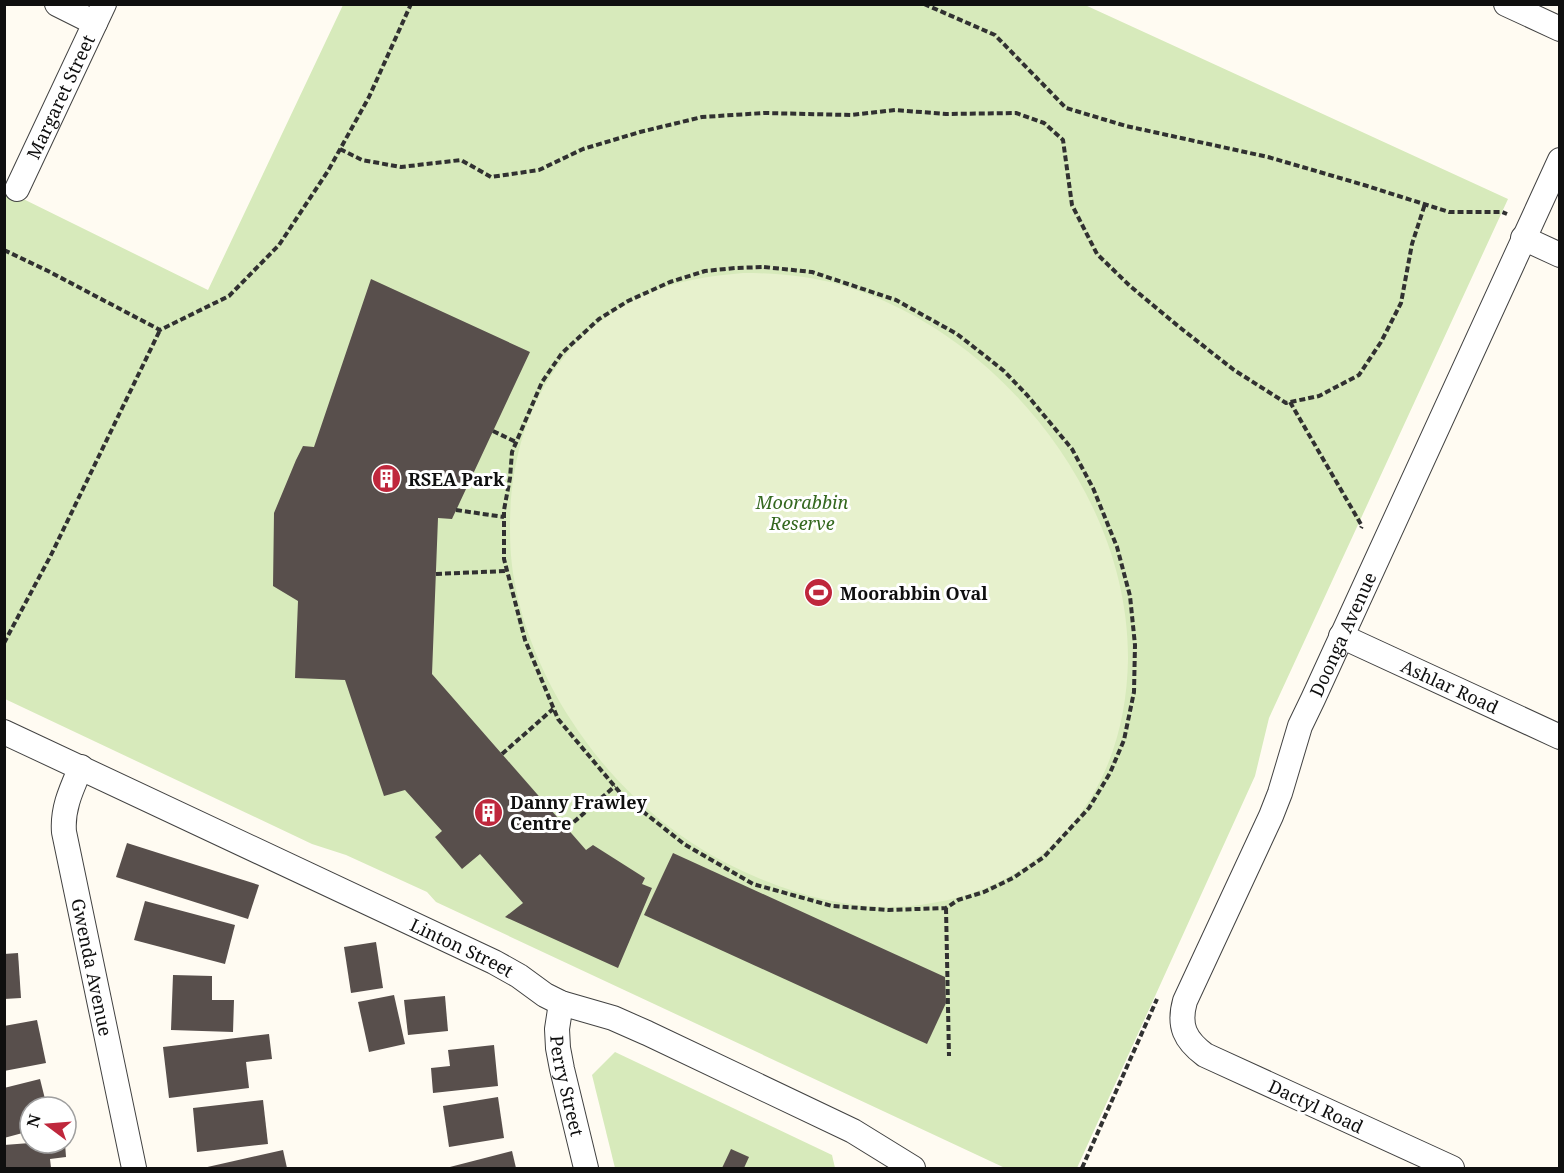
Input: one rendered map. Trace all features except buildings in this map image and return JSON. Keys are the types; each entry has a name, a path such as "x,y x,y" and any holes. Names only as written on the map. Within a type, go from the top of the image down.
{"street":[{"path":"57,4 99,14"},
{"path":"1506,4 1560,29"},
{"name":"Margaret Street","path":"17,189 99,14"},
{"name":"Doonga Avenue","path":"1185,1035 1181,1013 1185,1001 1271,816 1300,726 1560,160"},
{"path":"1527,230 1560,255"},
{"name":"Ashlar Road","path":"1341,636 1560,737"},
{"name":"Linton Street","path":"4,732 494,962 561,1003 613,1018 853,1131 913,1168"},
{"name":"Gwenda Avenue","path":"81,767 65,808 64,832 134,1168"},
{"name":"Perry Street","path":"561,1003 557,1029 560,1058 586,1168"},
{"name":"Dactyl Road","path":"1185,1035 1194,1047 1205,1055 1452,1168"}],"path":[{"path":"4,643 51,555 160,330 229,296 279,245 328,171 369,97 411,4"},
{"path":"924,4 995,35 1066,108 1126,126 1268,157 1449,212 1502,212 1527,230"},
{"path":"340,149 362,160 401,167 461,160 491,177 539,170 583,149 702,117 764,113 851,115 895,110 946,114 1016,113 1044,123 1063,140 1072,205 1097,254 1130,286 1225,363 1286,403 1319,396 1359,375 1381,342 1401,303 1412,244 1425,204"},
{"path":"4,250 160,330"},
{"path":"764,267 812,272 896,300 957,334 1004,371 1027,394 1072,449 1093,488 1117,547 1130,596 1135,645 1134,692 1124,740 1110,773 1089,808 1044,857 1013,878 984,892 958,900 946,908 889,910 832,906 753,884 684,844 622,795 558,719 525,640 504,559 504,510 512,452 516,441 542,382 562,353 598,319 628,301 670,282 705,271 764,267"},
{"path":"1290,402 1362,526 1357,536"},
{"path":"493,431 516,441"},
{"path":"456,510 504,517"},
{"path":"436,574 507,571"},
{"path":"502,754 554,709"},
{"path":"567,828 615,786"},
{"path":"946,908 949,1056"},
{"path":"1082,1168 1162,989"}],"green space":[{"name":"Moorabbin Reserve","path":"343,5 1085,5 1508,199 1269,718 1255,776 1077,1168 1005,1168 436,902 427,892 346,855 312,844 5,699 5,190 208,290"},
{"name":"Moorabbin Oval","path":"743,273 817,279 841,285 898,308 952,340 1001,380 1043,427 1079,480 1106,537 1122,597 1128,659 1124,706 1113,751 1094,793 1066,831 1017,872 981,890 942,901 899,907 836,902 776,885 728,864 701,849 652,813 608,770 561,705 530,638 514,577 510,526 512,489 518,454 543,388 562,359 586,334 614,312 647,294 670,285 706,277"},
{"path":"615,1052 832,1155 835,1168 615,1168 592,1075"}],"place":[{"name":"RSEA Park","path":"387,479"},
{"name":"Moorabbin Oval","path":"819,593"},
{"name":"Danny Frawley Centre","path":"489,812"}]}
